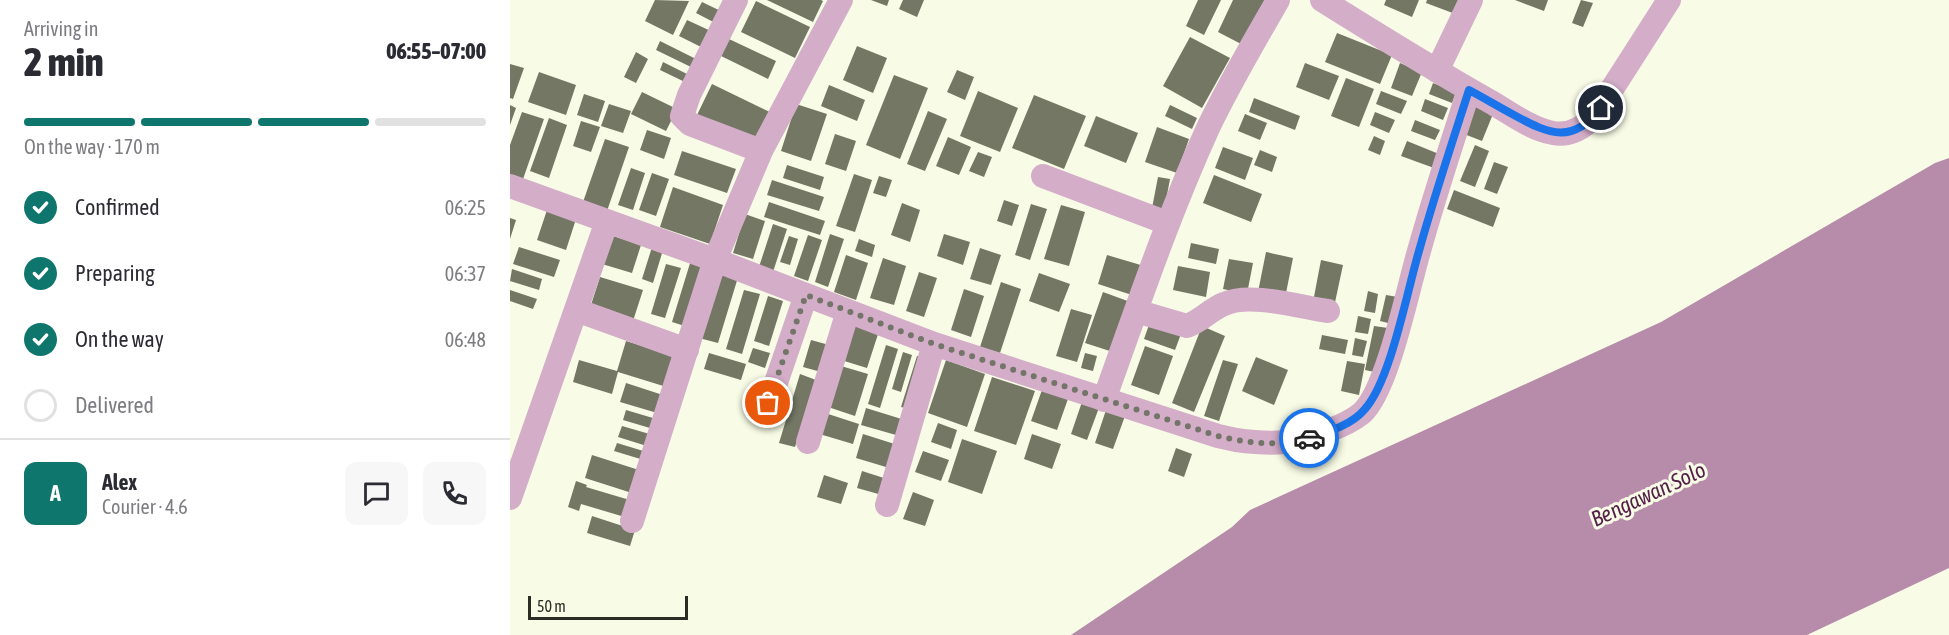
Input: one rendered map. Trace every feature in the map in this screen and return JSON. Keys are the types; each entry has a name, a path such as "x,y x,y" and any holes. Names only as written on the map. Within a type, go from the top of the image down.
{"street":[{"path":"736,0 682,116 690,124 761,151"},
{"path":"632,521 715,260 761,151 841,0"},
{"path":"1104,400 1167,223 1205,135 1230,83 1278,0"},
{"path":"1323,0 1469,90 1546,131 1563,133 1587,124 1601,108 1669,0"},
{"path":"1437,71 1471,0"},
{"path":"510,186 715,260 934,344 1104,400 1218,436 1253,443 1295,442 1345,424 1363,412 1374,397 1390,355 1419,250 1469,90"},
{"path":"1043,176 1167,223"},
{"path":"510,498 606,221"},
{"path":"768,403 806,295"},
{"path":"1136,311 1187,326 1223,304 1233,301 1258,300 1328,312"},
{"path":"576,310 687,350"},
{"path":"808,442 849,311"},
{"path":"887,505 934,344"}],"water":[{"name":"Bengawan Solo","path":"1949,158 1949,568 1807,635 1071,635 1232,527 1250,510 1661,322 1935,163"}],"building":[{"path":"655,0 689,1 673,35 645,21"},
{"path":"767,0 821,0 823,1 813,22"},
{"path":"871,0 889,0 887,6"},
{"path":"903,0 924,0 917,17 899,9"},
{"path":"1198,0 1221,0 1204,35 1186,26"},
{"path":"1233,0 1265,0 1243,45 1218,32"},
{"path":"1386,0 1419,0 1412,17 1384,5"},
{"path":"1427,0 1465,0 1458,15 1426,3"},
{"path":"1515,0 1548,0 1544,11"},
{"path":"1581,0 1593,3 1583,27 1572,23"},
{"path":"756,1 810,27 795,58 741,32"},
{"path":"702,2 727,14 721,26 696,13"},
{"path":"687,20 713,32 705,49 679,36"},
{"path":"1337,33 1392,55 1380,84 1325,62"},
{"path":"1190,37 1230,58 1202,108 1163,86"},
{"path":"729,39 776,61 768,79 721,56"},
{"path":"660,41 698,60 693,68 656,50"},
{"path":"857,46 887,58 873,93 843,80"},
{"path":"636,52 648,59 636,83 624,77"},
{"path":"663,62 691,76 687,83 660,70"},
{"path":"1305,63 1339,76 1329,100 1296,87"},
{"path":"1400,63 1422,72 1412,96 1391,88"},
{"path":"510,64 524,68 513,99 510,98"},
{"path":"957,70 974,77 965,100 947,92"},
{"path":"539,72 576,85 566,115 528,102"},
{"path":"894,75 928,88 900,159 866,145"},
{"path":"1346,78 1374,89 1359,127 1331,116"},
{"path":"1433,83 1456,92 1452,103 1429,94"},
{"path":"712,84 774,114 758,145 697,115"},
{"path":"829,85 865,100 857,121 821,106"},
{"path":"978,91 1018,108 1000,152 960,136"},
{"path":"1381,91 1407,101 1401,114 1376,104"},
{"path":"642,92 677,109 666,131 631,114"},
{"path":"584,94 605,101 598,122 577,115"},
{"path":"1034,95 1086,116 1064,169 1012,148"},
{"path":"1254,98 1300,116 1295,130 1249,112"},
{"path":"1425,99 1448,108 1443,120 1421,111"},
{"path":"609,104 631,111 623,133 601,126"},
{"path":"796,104 827,114 811,161 781,151"},
{"path":"510,105 516,108 510,125"},
{"path":"1170,105 1197,118 1192,129 1165,116"},
{"path":"1474,106 1493,114 1482,141 1464,134"},
{"path":"928,111 947,119 925,171 907,164"},
{"path":"522,112 544,119 522,182 510,178 510,145"},
{"path":"1375,112 1395,120 1389,133 1370,125"},
{"path":"1245,114 1267,123 1260,140 1238,131"},
{"path":"1096,116 1138,133 1126,163 1084,146"},
{"path":"549,118 567,125 549,178 530,171"},
{"path":"1415,120 1440,130 1435,140 1411,131"},
{"path":"581,121 600,127 591,152 573,146"},
{"path":"1157,127 1189,139 1177,173 1145,162"},
{"path":"647,130 671,138 664,159 640,150"},
{"path":"835,134 856,141 846,171 825,164"},
{"path":"1374,136 1385,141 1380,155 1368,150"},
{"path":"948,137 971,147 959,175 936,166"},
{"path":"605,139 629,147 607,211 583,202"},
{"path":"1407,141 1439,154 1434,168 1401,156"},
{"path":"1475,145 1489,151 1475,187 1460,181"},
{"path":"1223,147 1253,158 1245,180 1215,168"},
{"path":"1260,150 1277,157 1272,172 1254,165"},
{"path":"682,151 736,169 727,193 674,175"},
{"path":"978,152 992,157 984,177 969,171"},
{"path":"1494,162 1508,167 1497,194 1484,189"},
{"path":"787,165 824,177 820,190 783,178"},
{"path":"631,168 645,173 633,210 618,205"},
{"path":"652,173 669,179 656,216 639,210"},
{"path":"854,174 872,180 855,232 836,226"},
{"path":"1214,175 1262,194 1251,222 1203,203"},
{"path":"879,176 892,180 886,197 873,193"},
{"path":"1158,177 1170,179 1164,211 1152,208"},
{"path":"772,180 824,197 819,211 767,195"},
{"path":"673,187 723,205 710,244 660,227"},
{"path":"1454,190 1500,208 1493,227 1447,209"},
{"path":"1004,200 1019,205 1012,226 997,221"},
{"path":"769,202 825,221 820,235 764,217"},
{"path":"902,203 920,210 910,242 891,235"},
{"path":"1031,204 1047,209 1030,260 1015,255"},
{"path":"1061,205 1085,212 1069,266 1044,259"},
{"path":"547,210 576,219 566,250 537,240"},
{"path":"745,214 765,221 753,259 733,253"},
{"path":"510,218 516,220 510,239"},
{"path":"773,224 787,229 772,275 758,270"},
{"path":"830,234 844,239 828,287 815,282"},
{"path":"944,234 970,242 963,265 937,256"},
{"path":"610,235 641,245 632,273 602,264"},
{"path":"808,235 822,240 808,281 794,276"},
{"path":"789,236 798,239 790,265 780,262"},
{"path":"859,239 875,245 872,257 855,251"},
{"path":"1191,243 1219,249 1216,264 1188,258"},
{"path":"519,247 560,260 554,277 513,264"},
{"path":"652,247 663,250 653,283 642,279"},
{"path":"980,248 1001,255 991,285 970,279"},
{"path":"1266,252 1293,258 1285,298 1258,292"},
{"path":"846,255 868,263 856,300 834,292"},
{"path":"1107,255 1144,266 1135,296 1098,284"},
{"path":"883,258 906,266 894,305 870,298"},
{"path":"1229,259 1253,263 1247,294 1223,289"},
{"path":"691,260 711,266 691,328 672,322"},
{"path":"1321,260 1343,265 1334,307 1313,302"},
{"path":"666,264 681,268 665,318 651,314"},
{"path":"1178,266 1210,272 1206,297 1173,290"},
{"path":"721,268 739,274 718,343 699,338"},
{"path":"512,269 542,279 539,290 510,281"},
{"path":"919,272 937,278 924,317 906,311"},
{"path":"1039,273 1070,284 1059,312 1029,301"},
{"path":"600,277 643,290 632,324 589,311"},
{"path":"1001,282 1021,289 1000,353 980,347"},
{"path":"964,289 984,296 971,337 951,330"},
{"path":"510,290 537,299 533,309 510,301"},
{"path":"744,290 760,294 742,354 726,349"},
{"path":"1368,291 1378,294 1375,313 1364,311"},
{"path":"1103,292 1133,303 1116,353 1085,343"},
{"path":"1386,295 1398,297 1392,324 1380,321"},
{"path":"768,296 783,301 769,346 754,341"},
{"path":"1071,309 1092,315 1077,362 1056,356"},
{"path":"1358,316 1371,319 1368,334 1355,332"},
{"path":"853,321 880,328 867,368 841,360"},
{"path":"1150,322 1181,334 1175,350 1144,339"},
{"path":"1202,326 1225,336 1194,412 1172,403"},
{"path":"1374,326 1388,328 1379,373 1365,370"},
{"path":"1322,335 1348,340 1345,354 1319,349"},
{"path":"1355,338 1367,341 1363,357 1352,355"},
{"path":"811,340 829,345 821,372 803,367"},
{"path":"626,341 682,358 673,389 618,372 612,394 573,382 579,360 617,371"},
{"path":"886,345 898,349 880,408 868,404"},
{"path":"1145,346 1173,356 1159,395 1131,385"},
{"path":"753,348 770,353 765,368 748,362"},
{"path":"903,352 912,355 901,392 892,389"},
{"path":"709,353 746,364 741,380 704,369"},
{"path":"1085,353 1097,356 1093,371 1081,368"},
{"path":"917,356 924,358 909,409 901,407"},
{"path":"1256,357 1288,370 1274,405 1242,391"},
{"path":"946,360 985,374 967,427 928,413"},
{"path":"1223,360 1238,364 1219,421 1204,416"},
{"path":"1347,361 1365,364 1359,395 1341,391"},
{"path":"841,366 868,374 855,416 828,407"},
{"path":"800,374 816,380 795,447 779,443"},
{"path":"992,377 1035,391 1016,445 974,431"},
{"path":"626,383 669,397 664,415 620,402"},
{"path":"1043,387 1069,396 1057,430 1031,421"},
{"path":"1083,399 1100,405 1087,440 1071,434"},
{"path":"866,408 908,421 903,437 861,425"},
{"path":"626,410 663,421 660,431 623,420"},
{"path":"1106,410 1125,416 1113,449 1095,443"},
{"path":"822,412 859,424 853,444 816,433"},
{"path":"938,423 957,430 951,449 931,442"},
{"path":"622,426 653,435 650,447 618,437"},
{"path":"863,434 904,447 896,470 856,458"},
{"path":"1032,434 1061,444 1052,469 1024,459"},
{"path":"962,439 997,451 982,494 948,482"},
{"path":"617,443 650,453 647,461 614,451"},
{"path":"1176,448 1192,454 1184,477 1168,471"},
{"path":"923,451 949,460 941,481 915,472"},
{"path":"592,455 642,471 635,494 585,478"},
{"path":"862,471 887,479 882,495 857,488"},
{"path":"824,475 848,483 841,504 817,497"},
{"path":"576,481 587,485 586,487 633,501 628,518 581,504 579,511 568,507"},
{"path":"913,492 934,500 925,526 903,519"},
{"path":"592,516 635,530 630,546 587,533"}],"way so far":[{"path":"768,403 806,295 934,344 1218,436 1253,443 1295,442 1309,438"}],"route":[{"path":"1309,438 1355,418 1363,412 1374,397 1390,355 1419,250 1469,90 1535,126 1555,134 1571,132 1587,124 1601,108"}]}
